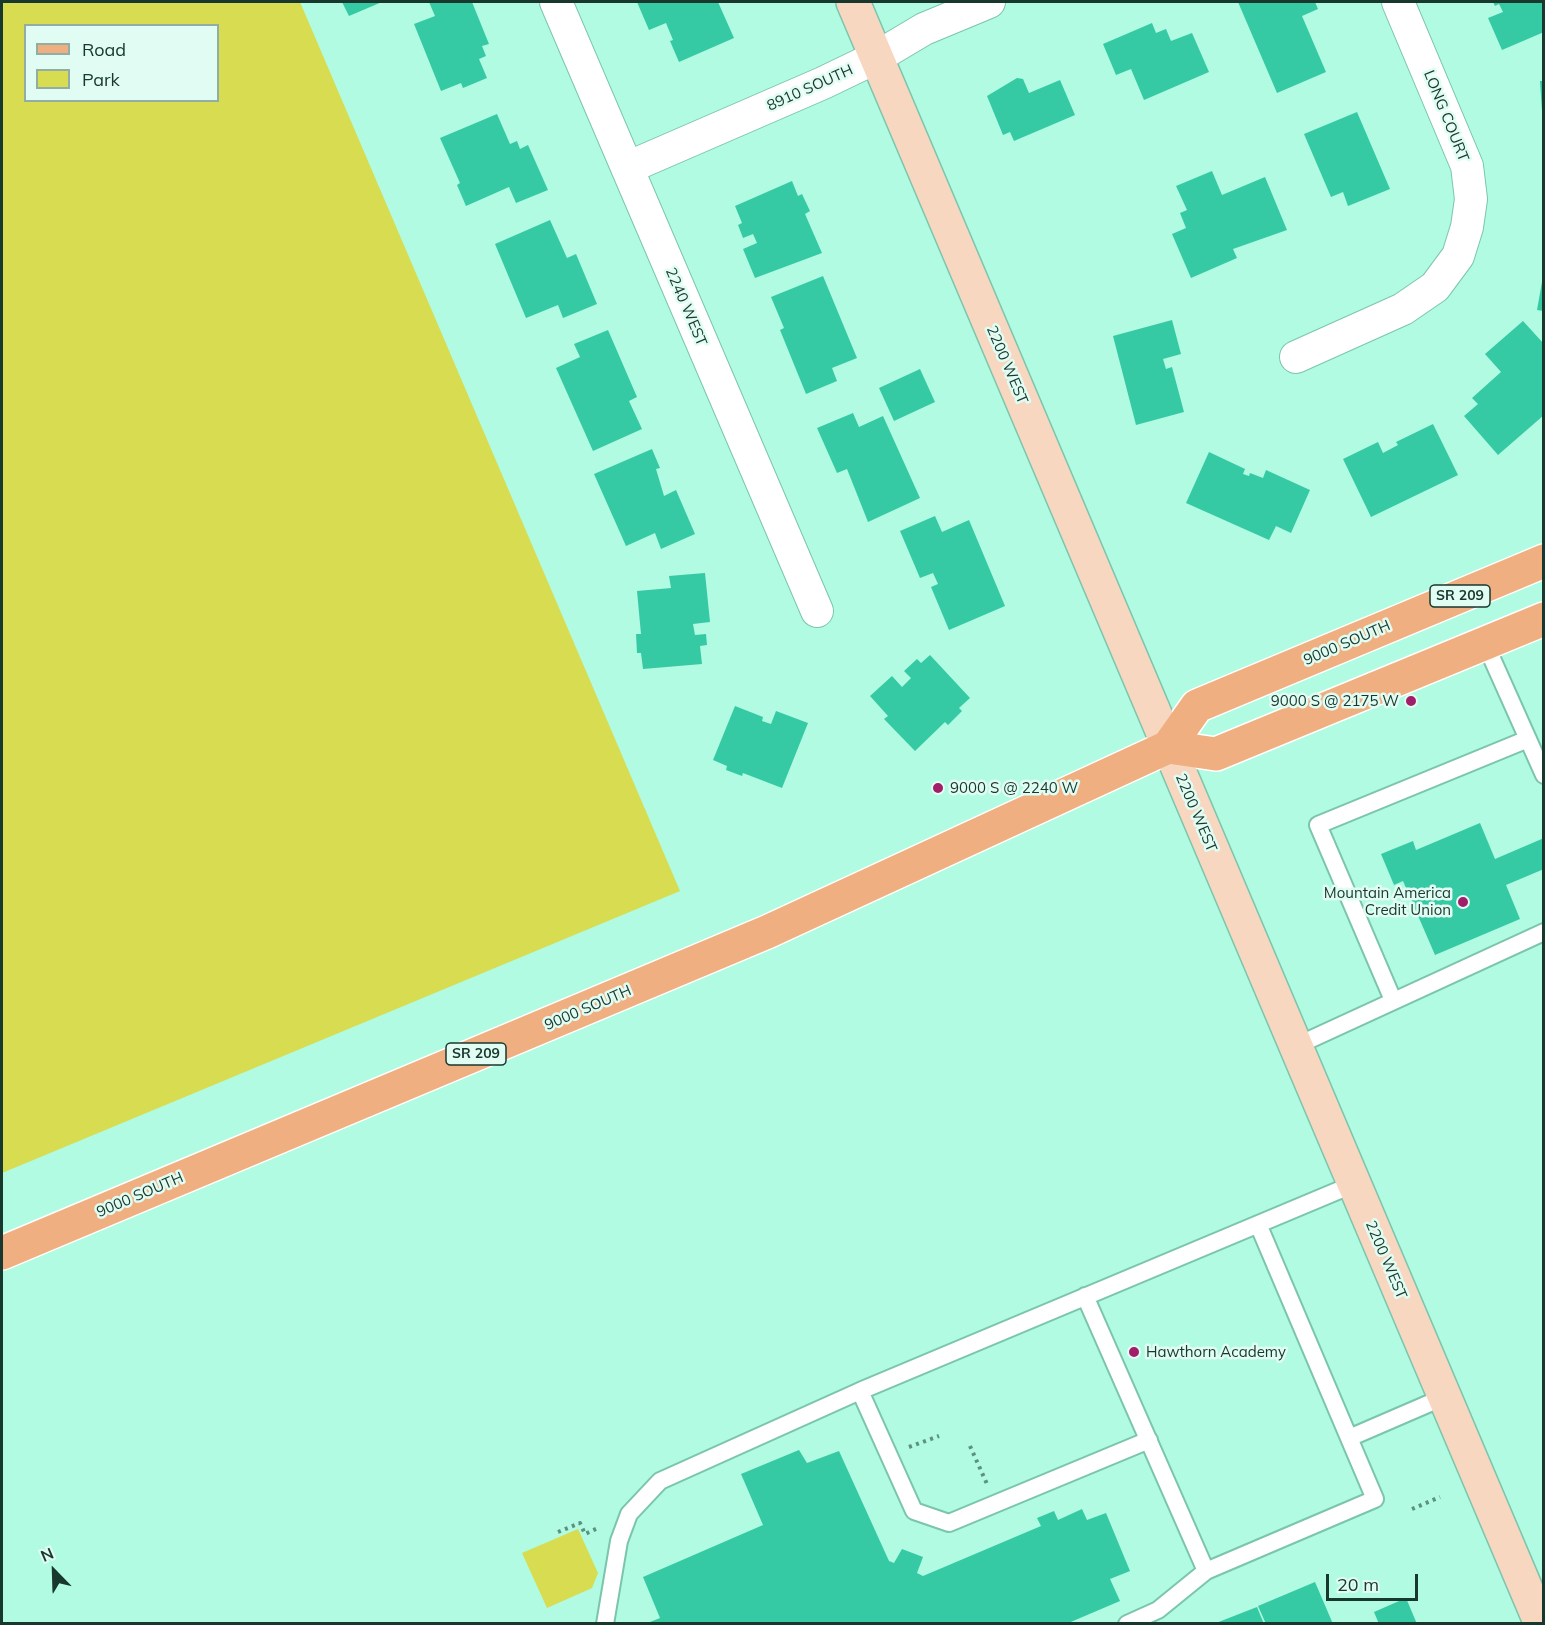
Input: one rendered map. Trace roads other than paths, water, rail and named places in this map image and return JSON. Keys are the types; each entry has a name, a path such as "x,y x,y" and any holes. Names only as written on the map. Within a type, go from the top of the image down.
{"main road":[{"name":"9000 SOUTH","path":"2,1253 767,932 1168,747 1197,706 1544,561"},
{"path":"1168,747 1216,754 1544,619"}],"street":[{"name":"2240 WEST","path":"556,2 817,611"},
{"name":"2200 WEST","path":"854,2 1541,1623"},
{"name":"8910 SOUTH","path":"627,168 823,83 877,57 924,29 989,2"},
{"name":"LONG COURT","path":"1296,357 1404,309 1435,287 1458,256 1467,227 1471,199 1467,166 1398,2"}],"lane":[{"path":"1485,643 1544,775"},
{"path":"1393,1000 1318,825 1528,739"},
{"path":"1296,1046 1544,932"},
{"path":"605,1623 619,1541 629,1514 660,1481 860,1391 1354,1184"},
{"path":"1127,1623 1158,1610 1206,1571 1375,1499 1258,1224"},
{"path":"1085,1296 1206,1571"},
{"path":"860,1391 914,1511 949,1522 1149,1440"},
{"path":"1348,1438 1444,1396"}],"place":[{"name":"9000 S @ 2175 W","path":"1411,701"},
{"name":"9000 S @ 2240 W","path":"938,788"},
{"name":"Mountain America Credit Union","path":"1463,902"},
{"name":"Hawthorn Academy","path":"1134,1352"}]}
